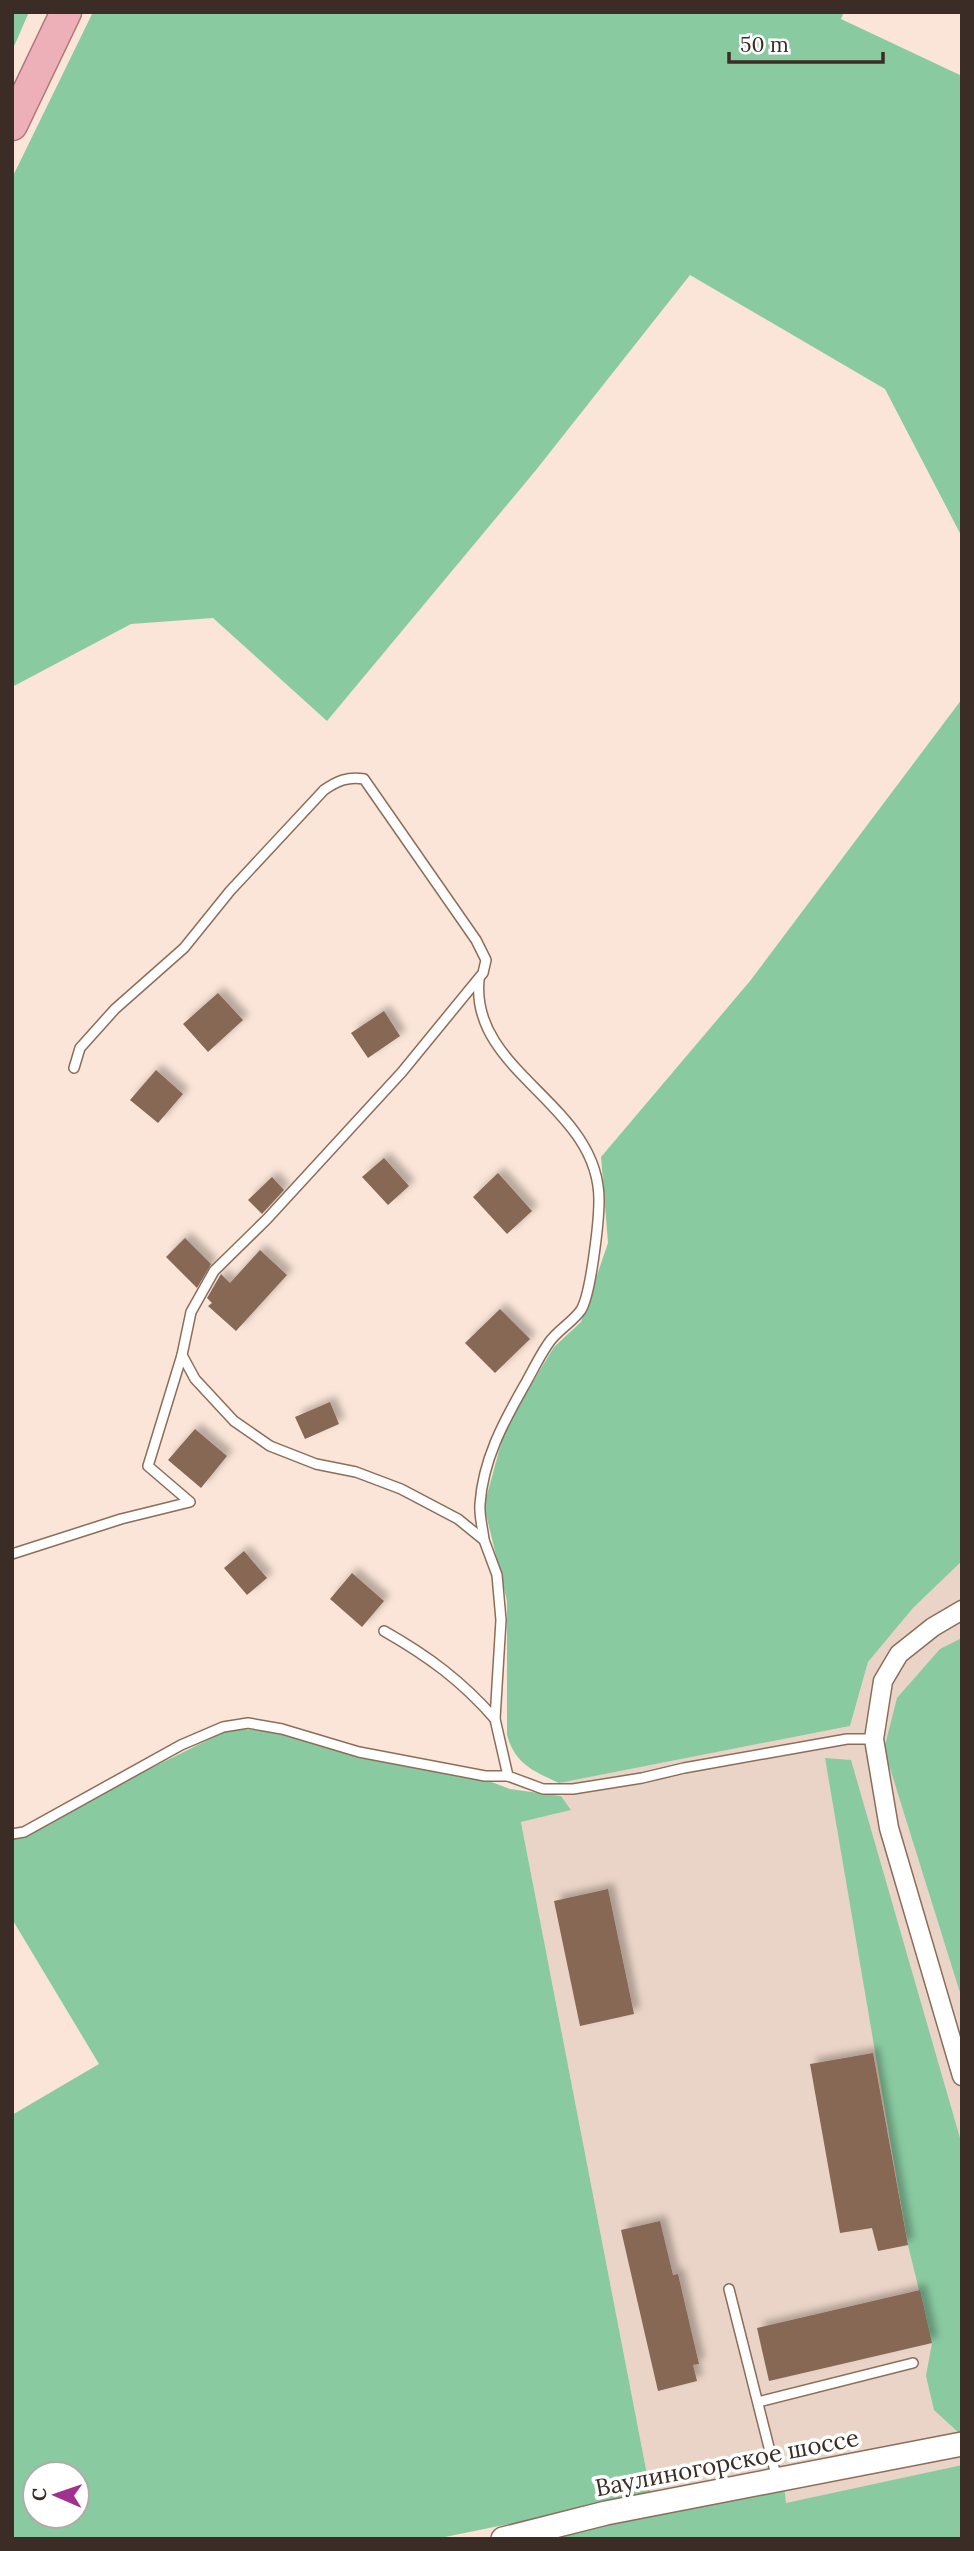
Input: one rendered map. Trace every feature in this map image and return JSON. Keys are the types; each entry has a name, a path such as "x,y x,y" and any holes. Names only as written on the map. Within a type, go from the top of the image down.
{"highway":[{"path":"12,125 66,12"}],"street":[{"path":"962,1610 933,1627 899,1654 883,1681 874,1739 888,1828 962,2076"},
{"name":"Ваулиногорское шоссе","path":"503,2539 606,2513 962,2444"}],"lane":[{"path":"12,1554 121,1518 190,1502 148,1466 182,1355 191,1312 214,1271 267,1219 393,1082 484,973 486,960 476,940 364,779 352,777 336,782 324,790 230,891 184,948 115,1009 80,1048 74,1068"},
{"path":"480,978 479,1004 484,1024 522,1076 571,1125 593,1165 599,1198 597,1234 582,1308 549,1342 494,1441 482,1483 480,1507 484,1541 497,1575 501,1619 495,1719 508,1776"},
{"path":"182,1355 195,1379 234,1421 270,1446 316,1464 356,1472 401,1489 458,1519 484,1541"},
{"path":"384,1631 426,1655 478,1699 495,1719"},
{"path":"12,1834 24,1832 181,1745 223,1727 248,1723 282,1729 359,1752 485,1776 508,1776 543,1789 573,1789 847,1740 874,1739"},
{"path":"729,2289 777,2479"},
{"path":"758,2402 913,2363"}],"shaded area":[{"path":"962,1561 962,2465 785,2504 784,2485 651,2495 521,1822 571,1810 561,1796 559,1783 850,1726 868,1662 913,1608"}],"green space":[{"path":"12,12 29,12 12,51"},
{"path":"93,12 844,12 841,19 962,76 962,537 885,389 690,275 536,470 327,721 213,618 131,624 12,687 12,178"},
{"path":"962,699 962,1561 913,1608 868,1662 850,1726 559,1783 520,1760 507,1735 507,1601 484,1506 506,1425 554,1347 581,1322 608,1243 601,1157 750,981"},
{"path":"962,1638 962,1999 884,1749 897,1698 940,1649"},
{"path":"232,1728 277,1732 481,1778 510,1789 561,1796 571,1810 521,1822 651,2495 435,2539 12,2539 12,2115 99,2064 12,1919 12,1837"},
{"path":"825,1758 851,1760 962,2145 962,2432 958,2432 934,2410 926,2376 932,2343 908,2245"},
{"path":"962,2465 962,2539 539,2539 784,2485 786,2503"}],"building":[{"path":"218,993 243,1020 208,1052 183,1024"},
{"path":"384,1011 400,1036 368,1058 351,1033"},
{"path":"156,1070 183,1094 158,1123 130,1100"},
{"path":"384,1158 409,1186 388,1205 362,1177"},
{"path":"498,1173 532,1211 507,1234 473,1197"},
{"path":"272,1177 284,1190 262,1214 248,1200"},
{"path":"185,1238 211,1264 197,1288 166,1257"},
{"path":"260,1250 287,1275 236,1331 208,1306 212,1303 207,1298 221,1274 230,1283"},
{"path":"500,1309 530,1339 495,1373 465,1343"},
{"path":"330,1402 339,1424 305,1439 295,1417"},
{"path":"195,1429 227,1456 201,1488 168,1460"},
{"path":"244,1551 267,1578 247,1595 224,1568"},
{"path":"352,1573 384,1601 362,1627 330,1599"},
{"path":"608,1889 634,2014 580,2026 554,1901"},
{"path":"873,2053 908,2245 878,2251 872,2228 840,2233 810,2064"},
{"path":"660,2221 673,2275 678,2274 699,2364 693,2365 697,2381 658,2391 621,2230"},
{"path":"920,2290 932,2343 769,2381 757,2328"}]}
